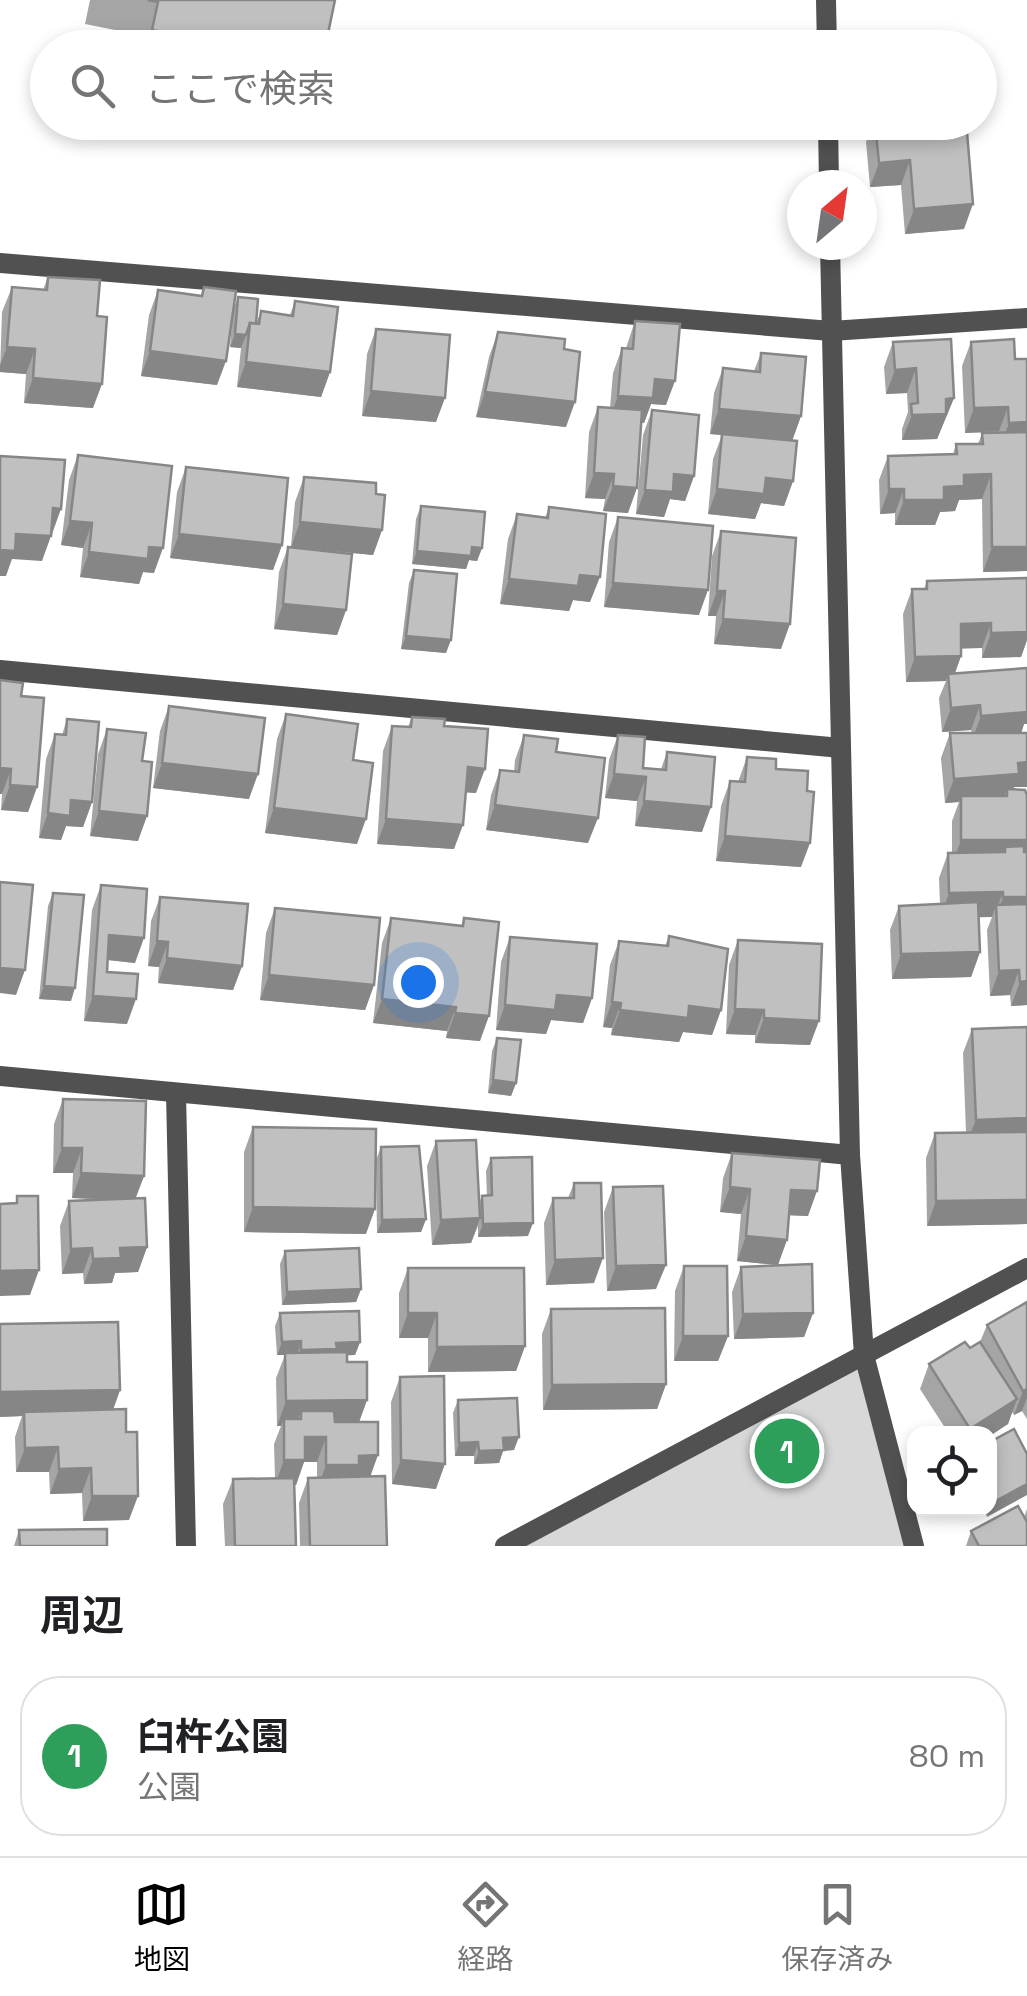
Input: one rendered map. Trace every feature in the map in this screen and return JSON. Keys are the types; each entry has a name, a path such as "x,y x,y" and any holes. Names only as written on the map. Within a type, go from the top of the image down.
{"street":[{"path":"826,0 827,30"},
{"path":"828,140 829,170"},
{"path":"830,260 850,1155 864,1355 914,1546"},
{"path":"0,263 831,332 1027,318"},
{"path":"0,670 841,748"},
{"path":"0,1076 850,1155"},
{"path":"176,1093 186,1546"},
{"path":"505,1546 1027,1268"}],"shaded area":[{"path":"864,1355 914,1546 505,1546"}],"building":[{"path":"148,0 335,0 329,30 152,30 158,2"},
{"path":"877,140 968,140 973,204 914,209 910,160 879,163"},
{"path":"48,277 100,280 97,316 107,317 102,384 33,378 35,349 7,347 12,287 47,290"},
{"path":"204,287 236,291 226,361 150,351 158,290 202,296"},
{"path":"238,297 258,299 256,324 250,323 246,335 235,334"},
{"path":"295,301 338,307 330,372 246,362 250,323 259,324 261,311 293,316"},
{"path":"635,321 680,324 675,381 655,379 653,398 618,396 622,348 633,349"},
{"path":"376,329 450,335 445,398 371,391"},
{"path":"498,332 565,339 564,349 580,352 575,402 485,392"},
{"path":"951,339 954,398 946,399 946,414 912,415 911,404 918,403 916,368 895,370 893,342"},
{"path":"1014,339 1015,359 1027,359 1027,422 1009,423 1008,407 974,408 971,342"},
{"path":"761,353 806,357 801,416 719,409 723,368 760,372"},
{"path":"598,407 642,410 637,488 613,486 614,474 594,473"},
{"path":"652,410 699,415 694,476 674,474 673,492 645,490"},
{"path":"1027,432 1027,547 992,547 991,474 964,475 964,486 944,487 944,500 904,500 904,489 889,489 888,456 957,454 956,444 983,444 982,433"},
{"path":"722,434 797,441 793,481 766,478 764,494 717,489"},
{"path":"78,455 172,466 163,548 149,547 148,559 89,552 92,523 70,521"},
{"path":"0,456 65,460 61,509 53,508 51,536 16,534 15,551 0,550"},
{"path":"186,467 288,478 282,545 179,534"},
{"path":"304,477 376,483 376,494 385,495 382,530 300,522"},
{"path":"421,506 485,512 482,548 472,547 471,556 417,551"},
{"path":"549,507 606,514 600,577 580,575 578,586 509,579 517,514 548,518"},
{"path":"618,517 713,526 708,590 613,583"},
{"path":"721,531 796,538 790,624 723,619 725,591 717,591"},
{"path":"288,547 352,554 346,610 283,604"},
{"path":"414,570 457,574 451,640 406,636"},
{"path":"1027,578 1027,632 991,633 991,623 961,624 961,656 915,657 912,589 927,589 927,581"},
{"path":"1027,668 1027,712 981,716 980,705 951,708 948,674"},
{"path":"0,680 23,683 21,696 44,698 37,787 10,785 11,769 0,768"},
{"path":"169,706 265,718 258,774 162,763"},
{"path":"286,714 358,724 353,760 373,763 366,819 274,808"},
{"path":"412,717 445,719 444,726 488,729 485,769 468,767 463,825 386,819 392,726 411,727"},
{"path":"67,719 99,722 92,802 71,800 70,816 48,813 55,734 66,735"},
{"path":"107,729 146,733 142,761 152,762 147,816 99,811"},
{"path":"950,733 1027,733 1027,762 1018,763 1019,774 954,779"},
{"path":"524,735 558,739 556,752 605,758 598,818 495,805 500,770 519,772"},
{"path":"618,735 645,737 643,768 666,770 667,752 715,757 711,807 644,801 646,777 614,774"},
{"path":"747,757 776,759 776,769 808,771 807,791 814,792 810,843 725,836 730,781 745,782"},
{"path":"1007,789 1025,790 1027,795 1027,840 961,840 961,796 1007,796"},
{"path":"1024,846 1027,897 1003,897 1003,892 949,893 948,853 1005,852 1005,847"},
{"path":"0,882 33,885 25,970 0,968"},
{"path":"101,885 147,889 144,938 109,935 107,972 138,974 136,999 93,996"},
{"path":"53,893 84,895 75,988 44,986"},
{"path":"160,897 248,904 242,966 167,958 168,942 157,941"},
{"path":"978,902 980,952 901,954 899,906"},
{"path":"1027,904 1027,981 1020,982 1019,970 999,971 996,905"},
{"path":"275,908 380,918 374,985 269,975"},
{"path":"391,918 463,926 464,918 499,922 489,1016 455,1013 456,1007 382,999"},
{"path":"669,936 728,949 721,1010 689,1006 688,1018 620,1010 621,1003 612,1002 619,941 668,946"},
{"path":"510,937 597,944 592,998 557,995 555,1010 505,1005"},
{"path":"738,940 822,944 819,1021 764,1018 764,1010 735,1009"},
{"path":"1027,1027 1027,1118 976,1120 972,1029"},
{"path":"497,1038 521,1040 516,1083 493,1080"},
{"path":"63,1099 146,1101 144,1176 81,1173 82,1148 62,1148"},
{"path":"253,1127 376,1129 375,1209 253,1207"},
{"path":"1027,1132 1027,1200 936,1201 935,1133"},
{"path":"476,1140 480,1218 441,1220 436,1141"},
{"path":"419,1146 426,1219 382,1220 381,1147"},
{"path":"732,1153 820,1160 817,1191 791,1190 787,1240 746,1236 750,1189 730,1187"},
{"path":"532,1157 533,1223 483,1224 482,1196 492,1195 491,1158"},
{"path":"574,1183 601,1183 603,1258 555,1260 553,1198 574,1198"},
{"path":"663,1186 666,1265 616,1266 613,1187"},
{"path":"17,1196 38,1196 39,1270 0,1271 0,1204 17,1203"},
{"path":"145,1198 147,1247 120,1248 121,1258 93,1259 92,1248 71,1249 69,1201"},
{"path":"359,1248 361,1289 287,1292 285,1251"},
{"path":"812,1264 813,1313 743,1314 741,1267"},
{"path":"684,1266 727,1266 728,1336 683,1336"},
{"path":"408,1268 524,1268 525,1346 437,1347 437,1313 408,1313"},
{"path":"1027,1302 1027,1389 1023,1391 987,1325"},
{"path":"665,1308 666,1384 552,1385 551,1309"},
{"path":"359,1311 360,1342 336,1343 337,1349 301,1350 301,1341 282,1342 280,1313"},
{"path":"118,1322 120,1390 0,1392 0,1324"},
{"path":"965,1342 970,1348 980,1342 1017,1399 975,1426 968,1426 929,1364"},
{"path":"347,1352 347,1362 367,1362 367,1400 286,1401 285,1353"},
{"path":"444,1376 445,1464 401,1460 400,1377"},
{"path":"517,1398 519,1437 503,1438 504,1450 479,1451 478,1442 459,1443 458,1400"},
{"path":"126,1409 126,1432 137,1432 138,1496 92,1496 91,1468 59,1469 58,1447 25,1448 24,1412"},
{"path":"301,1411 334,1411 335,1422 378,1422 378,1455 359,1456 359,1465 326,1465 326,1437 305,1437 305,1460 284,1460 284,1419 301,1419"},
{"path":"1014,1429 1027,1454 1027,1484 997,1500 997,1438"},
{"path":"385,1476 387,1546 310,1546 308,1478"},
{"path":"294,1478 296,1546 235,1546 233,1479"},
{"path":"1018,1506 1027,1522 1027,1546 979,1546 971,1531"},
{"path":"107,1529 107,1546 20,1546 19,1530"}],"place":[{"name":"臼杵公園","path":"787,1451"}]}
